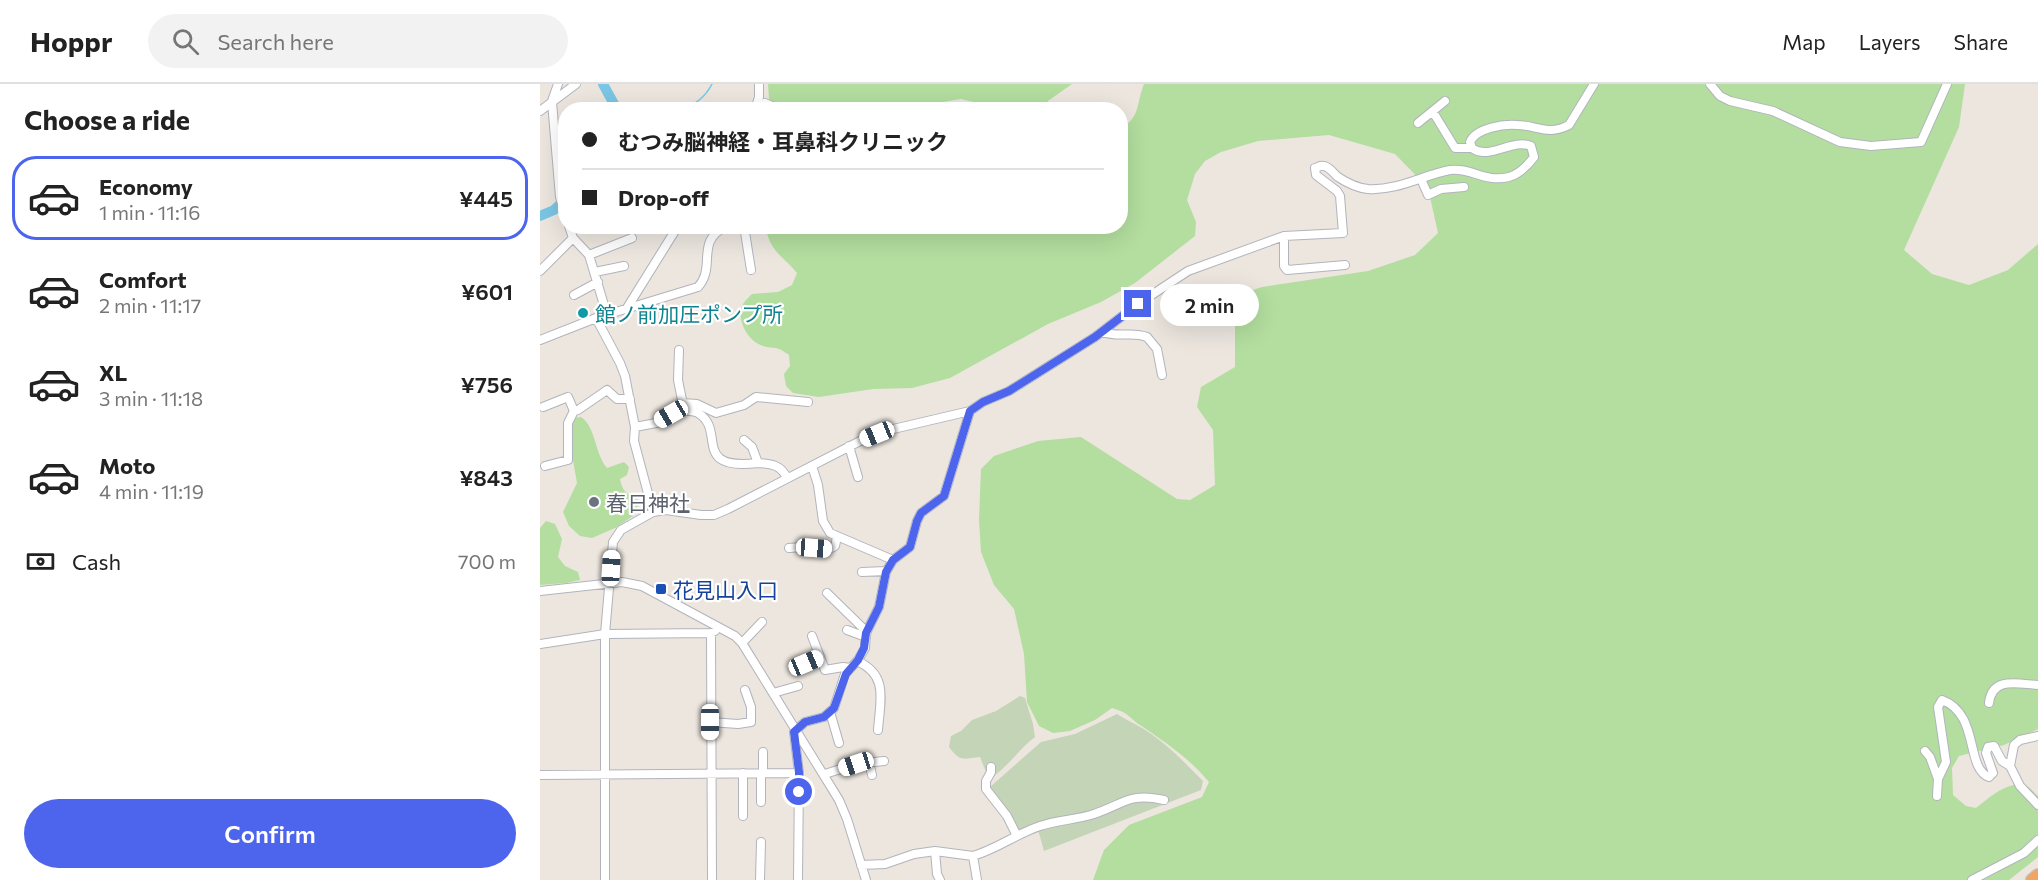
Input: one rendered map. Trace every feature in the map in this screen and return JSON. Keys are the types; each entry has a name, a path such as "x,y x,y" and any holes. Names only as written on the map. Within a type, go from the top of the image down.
{"highway":[{"path":"2031,880 2038,875"}],"street":[{"path":"558,84 552,102 558,176"},
{"path":"540,111 576,84"},
{"path":"759,84 763,102"},
{"path":"1472,148 1471,138 1480,131 1515,124 1549,130 1569,125 1594,84"},
{"path":"1710,84 1720,96 1735,103 1773,111 1840,142 1871,146 1921,142 1947,84"},
{"path":"1418,123 1444,101"},
{"path":"605,880 605,634 612,553 615,537 621,530 653,512 666,510 701,516 714,515 877,434 970,411 983,402 1009,391 1103,332 1188,271 1284,236 1343,233 1340,196 1338,191 1316,175 1315,168 1319,166 1330,169 1347,182 1369,189 1380,189 1450,170 1495,179 1517,174 1534,157 1531,146 1524,143 1483,153 1472,148 1455,147 1433,112"},
{"path":"1421,179 1428,195 1441,189 1464,188"},
{"path":"572,234 589,255 596,272 607,315"},
{"path":"627,308 673,234"},
{"path":"540,340 596,318 698,286 702,282 710,239 714,234"},
{"path":"745,234 751,270"},
{"path":"1284,236 1284,266 1287,270 1345,265"},
{"path":"540,271 573,238"},
{"path":"589,255 632,238"},
{"path":"596,272 624,266"},
{"path":"574,296 598,282"},
{"path":"596,318 620,363 630,399 635,427 634,441 653,512"},
{"path":"1103,332 1113,336 1135,334 1147,337 1157,349 1162,375"},
{"path":"679,350 678,380 683,406"},
{"path":"574,411 578,411 607,390 617,399 630,399"},
{"path":"543,406 568,397 574,411 568,423 568,460 545,466"},
{"path":"635,427 656,423 683,406 697,404 716,413 744,405 756,397 808,402"},
{"path":"683,406 697,413 706,422 714,450 723,461 728,464 771,464 781,468 787,478"},
{"path":"798,880 799,772 793,736 796,729 805,722 824,717 830,712 846,674 864,648 866,634 879,607 886,571 893,560 910,547 921,513 944,496 970,411"},
{"path":"744,440 752,447 758,463"},
{"path":"849,446 858,477"},
{"path":"812,466 818,485 823,521 830,533 893,560"},
{"path":"789,548 830,549 835,546 837,537"},
{"path":"862,572 886,571"},
{"path":"540,591 622,582 642,586 735,636 742,643 839,800 866,880"},
{"path":"826,593 866,634"},
{"path":"742,643 762,622"},
{"path":"540,644 605,634 711,633 721,627"},
{"path":"847,630 866,634"},
{"path":"711,633 712,880"},
{"path":"812,636 825,669 854,665 868,666 876,675 880,697 878,730"},
{"path":"795,663 806,663 820,657"},
{"path":"1989,703 1990,694 1996,687 2004,684 2038,685"},
{"path":"773,693 798,686"},
{"path":"710,722 738,724 751,722 751,707 745,690"},
{"path":"1937,796 1938,779 1946,762 1938,707 1942,700 1951,703 1965,720 1980,771 1986,777 1993,773 1986,753 1988,747 1994,746 2006,764 2010,766 2020,786 2038,805"},
{"path":"830,712 839,743"},
{"path":"2010,766 2014,745 2020,740 2038,736"},
{"path":"1925,751 1930,757 1938,779"},
{"path":"761,802 763,752"},
{"path":"825,774 869,762 884,761"},
{"path":"869,762 872,776"},
{"path":"991,767 986,789 1007,816 1017,836"},
{"path":"540,775 799,772"},
{"path":"743,773 743,816"},
{"path":"861,865 885,864 914,854 935,851 973,856 995,849 1041,826 1094,814 1133,797 1164,800"},
{"path":"1972,880 2024,853 2038,840"},
{"path":"760,880 761,842"},
{"path":"935,851 937,874 940,880"},
{"path":"973,856 977,880"}],"green space":[{"path":"768,84 1072,84 1047,102 974,102 961,99 943,102 772,102 769,99"},
{"path":"1144,84 1965,84 1959,127 1904,250 1932,274 1969,285 2008,270 2038,244 2038,729 2004,745 1959,756 1952,768 1953,795 1966,806 1976,808 2006,787 2027,786 2038,796 2038,857 2009,880 1093,880 1104,850 1129,825 1202,797 1209,782 1176,751 1128,715 1112,708 1095,720 1070,731 1053,733 1039,726 1027,702 1024,654 1014,609 994,585 981,552 979,520 981,469 994,456 1038,441 1081,437 1177,499 1190,500 1215,485 1213,430 1197,407 1201,387 1235,367 1235,303 1244,293 1262,287 1368,271 1415,255 1438,233 1428,188 1395,154 1329,135 1258,141 1221,152 1205,161 1195,174 1187,200 1196,222 1195,236 1135,283 1101,302 1048,324 950,378 912,388 873,389 819,397 793,393 786,386 784,374 790,366 789,355 753,340 743,326 741,309 752,294 778,292 792,285 797,273 773,248 768,234 1128,234 1128,123 1135,114"},
{"path":"581,417 590,427 607,468 624,462 629,467 627,475 620,479 621,483 625,491 640,502 633,516 615,528 592,538 580,536 569,526 563,512 577,483 568,432 572,418"},
{"path":"546,521 555,524 562,539 558,557 565,566 578,572 580,580 540,585 540,528"},
{"path":"1020,696 1025,698 1035,737 991,778 980,757 962,758 949,747 951,736 961,731 972,720 996,711"},
{"path":"1117,714 1150,733 1171,750 1203,781 1201,790 1044,851 1037,826 1018,833 990,787 1041,742 1075,734"}],"waterway":[{"path":"603,84 613,102"},
{"path":"696,102 712,84"},
{"path":"540,216 558,206"}],"place":[{"name":"館ノ前加圧ポンプ所","path":"583,313"},
{"name":"春日神社","path":"594,502"},
{"name":"花見山入口","path":"661,589"}],"route":[{"path":"799,792 794,732 805,722 824,717 834,708 846,674 858,660 864,648 866,633 879,607 886,572 893,560 910,547 921,513 944,496 970,411 1034,376 1095,337 1138,304"}]}
